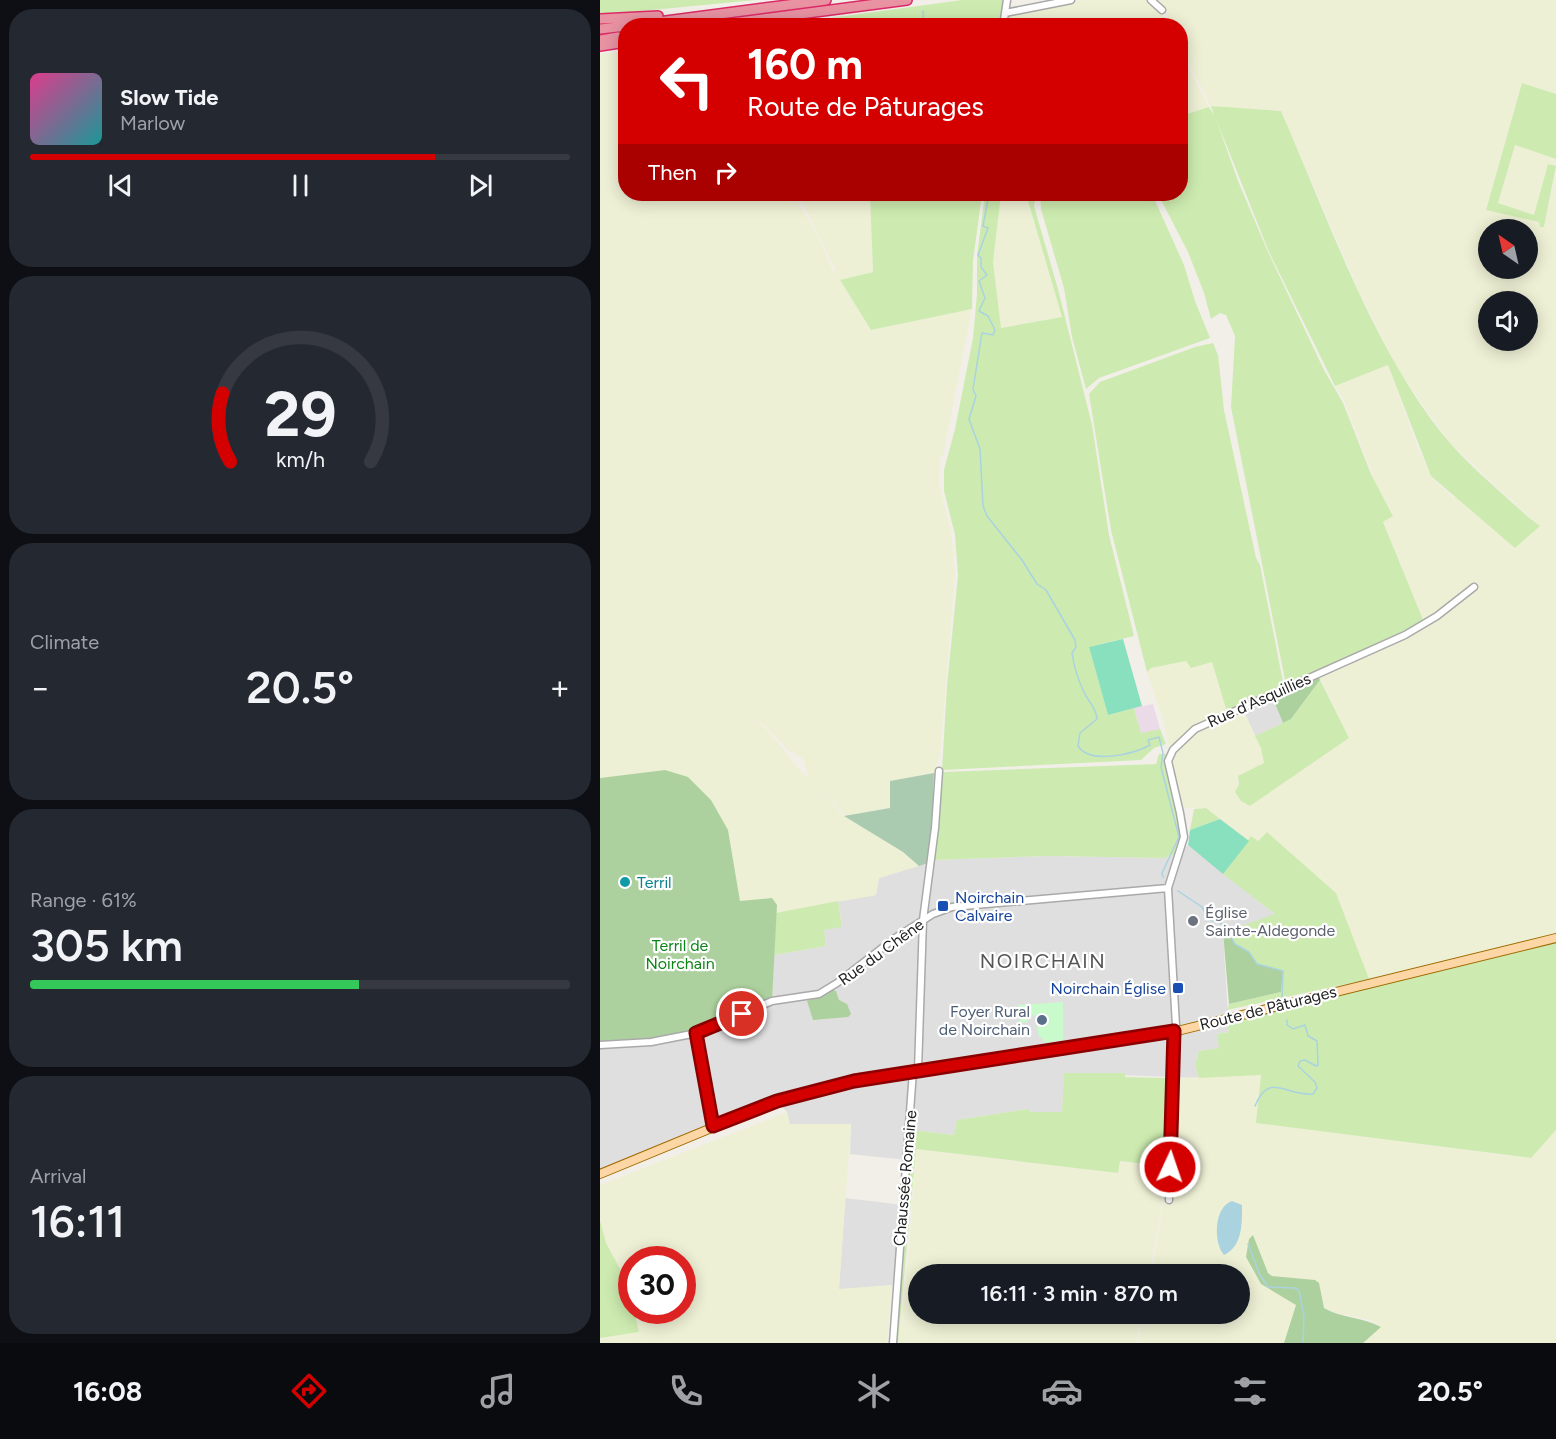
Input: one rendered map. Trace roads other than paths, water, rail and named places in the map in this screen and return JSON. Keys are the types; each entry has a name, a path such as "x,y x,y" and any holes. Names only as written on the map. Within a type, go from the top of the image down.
{"highway":[{"path":"686,18 826,0"},
{"path":"771,18 907,0"},
{"path":"600,19 679,14 693,17"},
{"path":"600,29 618,27"},
{"path":"600,40 618,37"},
{"path":"600,46 618,43"}],"main road":[{"name":"Route de Pâturages","path":"600,1174 713,1126 806,1092 916,1070 1174,1031 1556,938"}],"street":[{"path":"1004,18 1007,0"},
{"path":"1005,14 1071,0"},
{"path":"1151,0 1162,10"},
{"name":"Rue d'Asquillies","path":"1168,888 1184,837 1168,761 1173,750 1183,739 1209,722 1410,632 1437,616 1474,587"},
{"name":"Chaussée Romaine","path":"893,1343 896,1285 916,1070 923,921 939,771"},
{"path":"1168,888 1176,1026 1169,1200"},
{"name":"Rue du Chêne","path":"600,1045 651,1042 696,1033 772,1002 823,992 882,947 943,910 977,904 1168,888"},
{"path":"696,1033 713,1126"}],"water":[{"path":"1232,1201 1242,1205 1240,1233 1235,1246 1224,1255 1218,1242 1217,1225 1222,1210"}],"waterway":[{"path":"923,11 923,18"},
{"path":"988,201 983,226 988,228 978,255 981,258 981,267 987,275 979,281 985,298 979,311 988,316 995,330 993,335 982,333 973,389 976,396 969,419 980,449 983,506 987,516 1022,560 1037,584 1046,590 1075,640 1076,647 1072,653 1075,668 1097,719 1080,733 1078,746 1084,752 1092,755 1112,756 1143,748 1150,745 1148,740 1159,737 1163,753 1161,767 1179,837 1162,873 1163,877"},
{"path":"1178,891 1202,907 1210,920 1223,924 1235,944 1249,952 1257,964 1283,971 1282,997"},
{"path":"1255,1106 1266,1089 1273,1087 1313,1094 1317,1088 1315,1082 1298,1066 1300,1061 1305,1060 1318,1065 1317,1041 1308,1036 1305,1025 1293,1029 1287,1025 1287,1020"},
{"path":"1248,1244 1260,1275 1268,1287 1299,1290 1304,1316 1303,1343"}],"place":[{"name":"Terril","path":"625,882"},
{"name":"Noirchain Calvaire","path":"943,906"},
{"name":"Église Sainte-Aldegonde","path":"1193,921"},
{"name":"Noirchain Église","path":"1178,988"},
{"name":"Foyer Rural de Noirchain","path":"1042,1020"}],"district":[{"name":"NOIRCHAIN","path":"1043,961"}],"park label":[{"name":"Terril de Noirchain","path":"680,954"}]}
